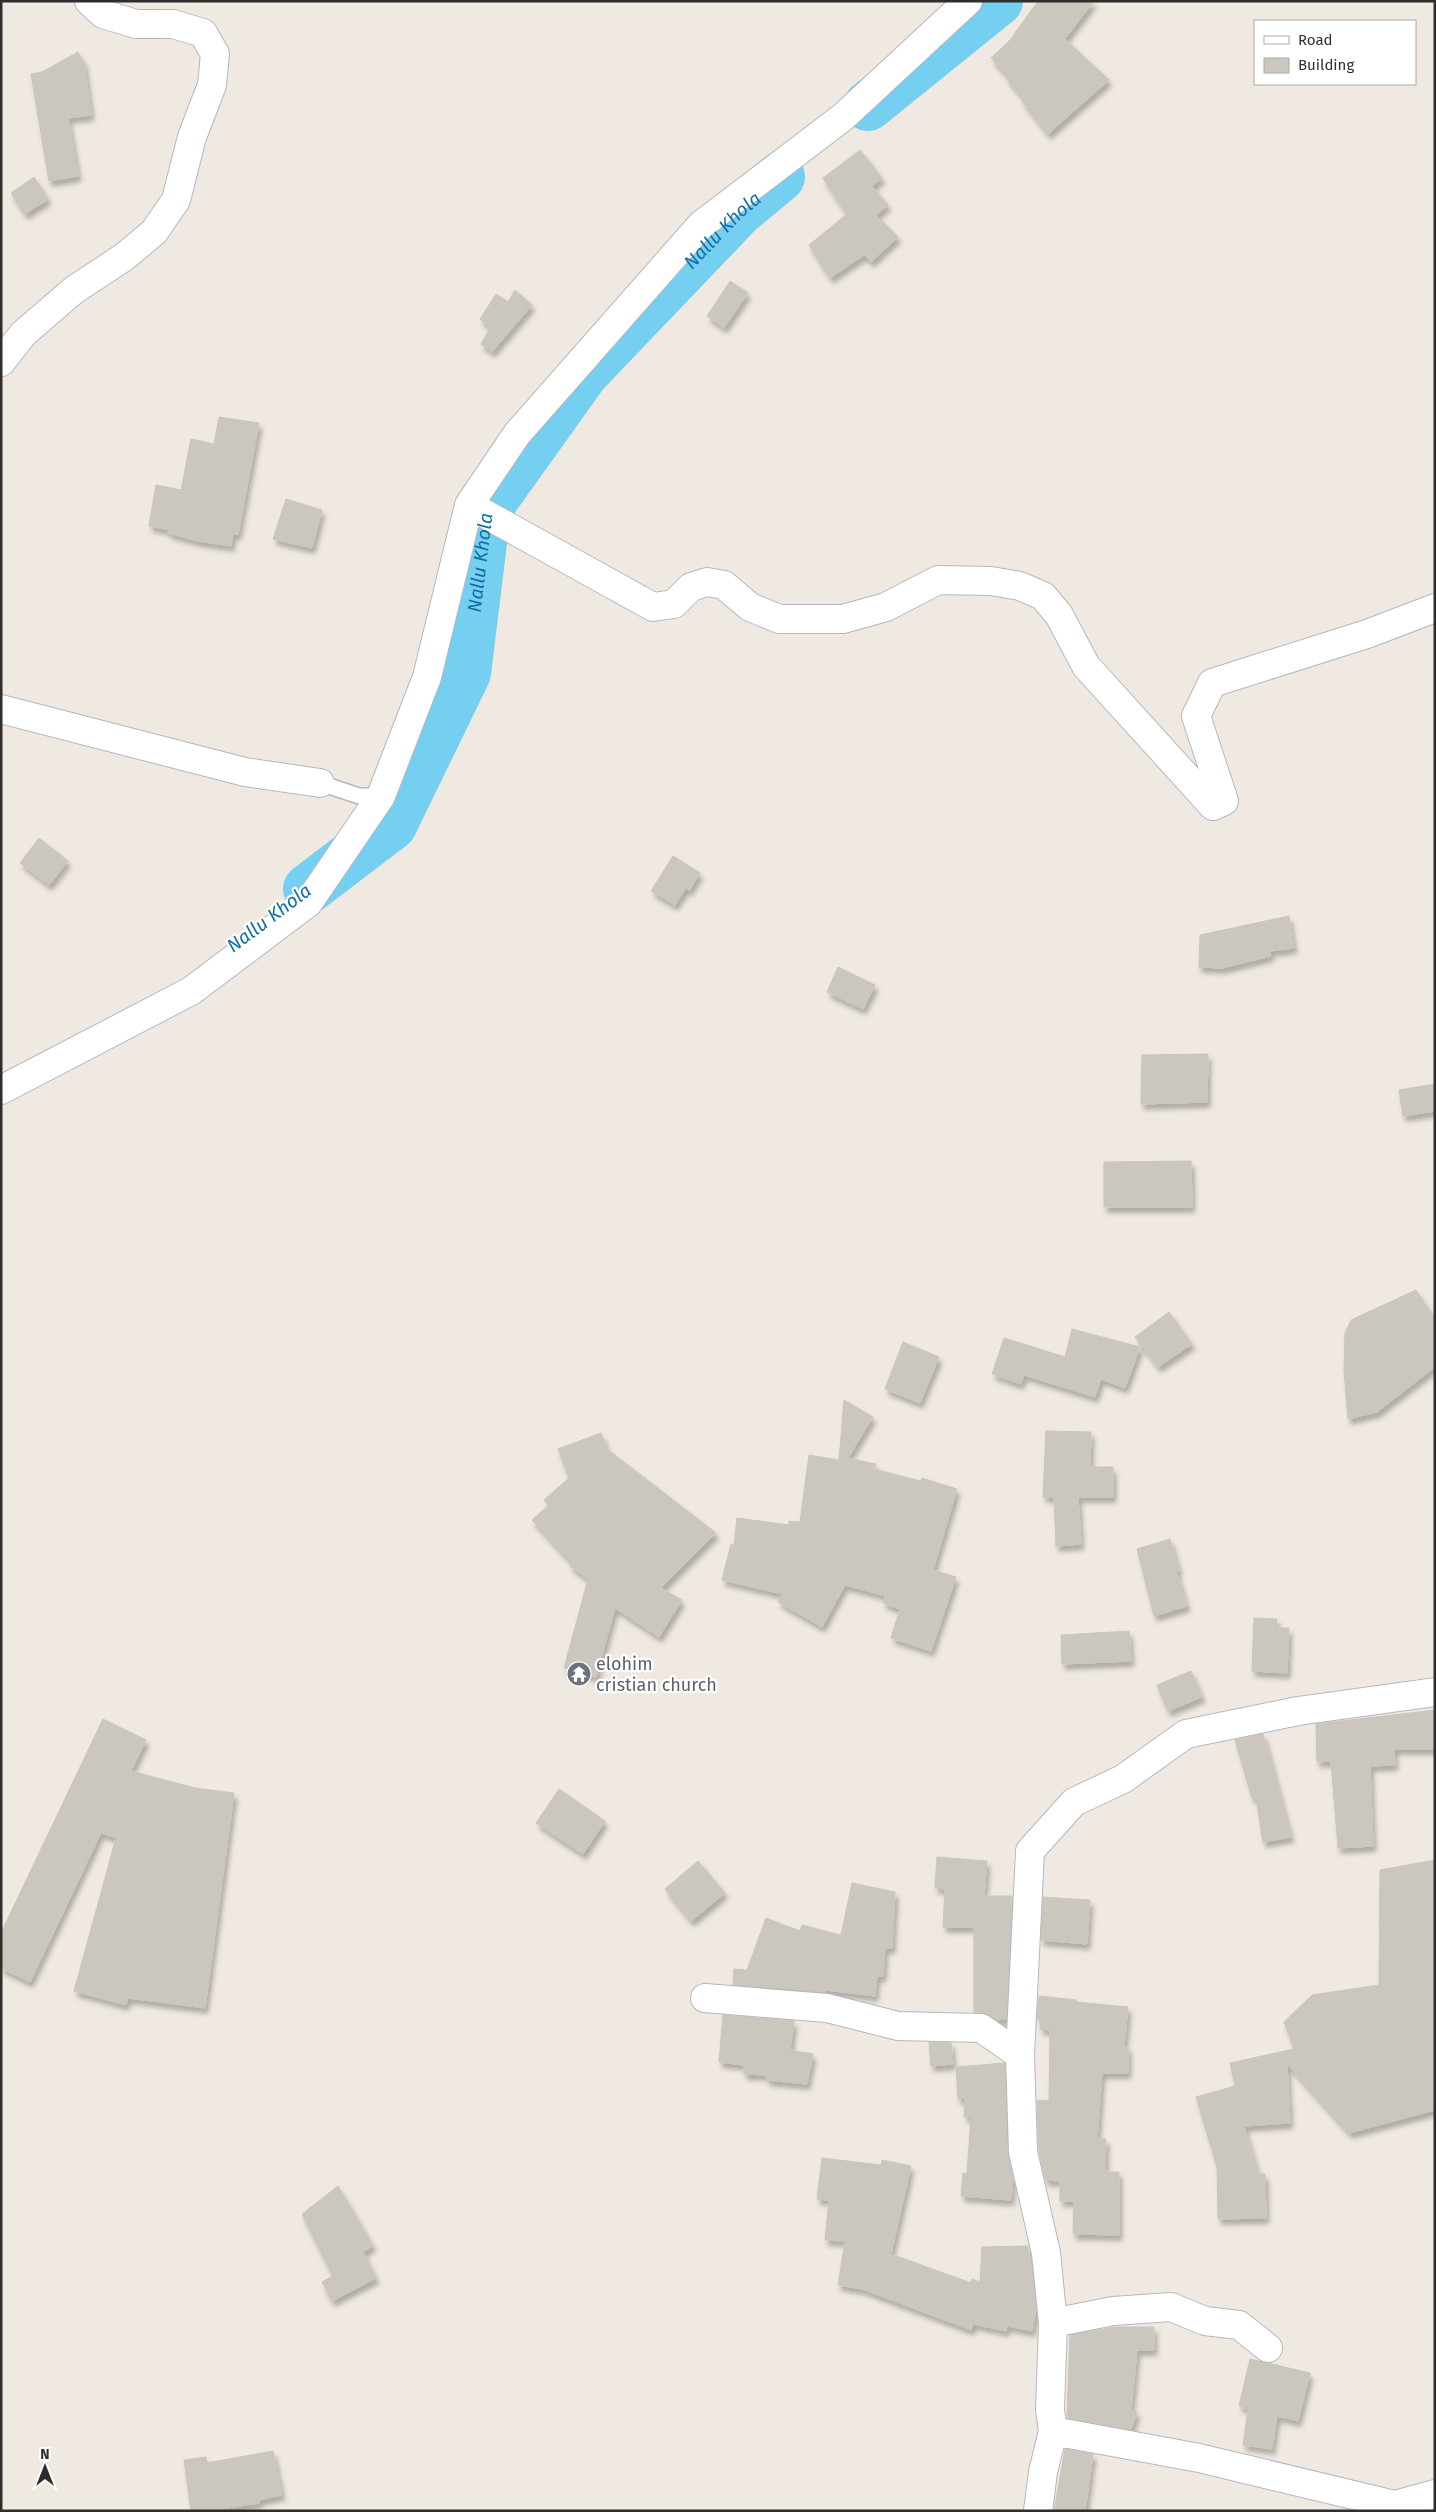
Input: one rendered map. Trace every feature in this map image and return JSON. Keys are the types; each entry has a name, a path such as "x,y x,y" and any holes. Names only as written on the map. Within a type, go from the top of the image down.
{"street":[{"path":"1,362 23,334 74,290 124,257 154,232 176,200 192,137 212,85 215,54 203,33 173,24 136,24 103,14 89,1"},
{"path":"1,1090 192,991 308,903 381,796 427,677 469,505 517,434 701,225 843,117 968,1"},
{"path":"469,505 653,607 674,604 691,587 707,582 724,584 750,607 779,619 843,619 886,607 938,580 991,581 1020,586 1043,596 1059,615 1086,666 1213,806 1224,801 1196,716 1212,682 1349,640 1435,608"},
{"path":"1,709 245,772 320,783"},
{"path":"1038,2511 1043,2472 1053,2431 1050,2410 1054,2323 1046,2253 1023,2152 1020,2055 1030,1851 1074,1802 1123,1779 1186,1734 1298,1711 1435,1692"},
{"path":"705,1998 826,2008 898,2026 980,2028 1020,2055"},
{"path":"1054,2323 1113,2311 1171,2308 1205,2321 1239,2325 1268,2348"},
{"path":"1053,2431 1199,2458 1395,2505 1435,2494"}],"lane":[{"path":"320,783 359,796 381,796"}],"building":[{"path":"1038,1 1094,1 1065,39 1109,80 1048,134 1022,101 1024,99 1006,78 1008,76 991,58 1010,40"},
{"path":"78,52 84,63 91,115 68,118 78,176 49,181 31,74 42,72"},
{"path":"860,150 882,178 872,186 888,205 876,215 898,237 871,262 864,255 830,278 809,245 847,214 823,178"},
{"path":"34,177 48,199 25,214 11,193"},
{"path":"730,281 748,293 724,328 707,316"},
{"path":"515,290 532,305 492,352 481,344 490,328 480,319 496,294 508,302"},
{"path":"219,417 259,423 238,535 233,533 231,546 198,541 168,533 169,530 149,526 156,485 181,490 191,439 214,444"},
{"path":"286,499 322,510 312,548 273,539"},
{"path":"39,838 68,861 49,885 20,863"},
{"path":"673,856 700,873 689,891 686,888 675,905 651,891"},
{"path":"1289,916 1294,948 1270,951 1271,956 1222,968 1199,967 1200,935"},
{"path":"838,967 875,985 863,1009 827,992"},
{"path":"1208,1054 1207,1102 1141,1104 1142,1055"},
{"path":"1435,1084 1435,1111 1403,1116 1399,1090"},
{"path":"1191,1161 1192,1207 1104,1207 1104,1162"},
{"path":"1416,1290 1435,1319 1435,1367 1377,1412 1348,1419 1344,1370 1345,1333 1351,1320"},
{"path":"1169,1312 1192,1344 1158,1367 1135,1337"},
{"path":"1072,1329 1140,1347 1125,1388 1101,1379 1095,1397 1024,1375 1021,1384 992,1374 1004,1338 1065,1357"},
{"path":"903,1342 939,1357 920,1403 885,1389"},
{"path":"844,1400 873,1417 848,1458 876,1464 874,1469 921,1481 922,1478 957,1489 933,1570 956,1577 931,1651 891,1638 900,1609 883,1603 886,1596 845,1585 822,1627 778,1602 782,1594 722,1580 731,1544 734,1546 737,1518 789,1525 789,1521 800,1522 809,1455 839,1460"},
{"path":"1046,1431 1091,1432 1090,1467 1113,1467 1113,1497 1078,1497 1081,1544 1056,1546 1054,1497 1043,1497"},
{"path":"601,1433 607,1449 716,1533 661,1588 682,1600 659,1637 615,1608 596,1677 564,1668 588,1579 570,1566 572,1563 532,1520 549,1505 544,1500 569,1478 558,1449"},
{"path":"1170,1539 1179,1571 1176,1571 1187,1606 1154,1616 1137,1549"},
{"path":"1254,1618 1277,1619 1276,1628 1289,1628 1287,1673 1252,1671"},
{"path":"1129,1631 1131,1661 1062,1664 1061,1635"},
{"path":"1191,1671 1202,1697 1168,1711 1157,1685"},
{"path":"1435,1710 1435,1749 1394,1749 1395,1765 1370,1766 1373,1846 1338,1848 1331,1761 1317,1762 1316,1724"},
{"path":"103,1719 146,1740 131,1771 195,1788 234,1793 205,2008 128,1998 126,2005 74,1991 116,1838 101,1833 30,1982 1,1968 1,1933"},
{"path":"1263,1734 1291,1837 1263,1842 1256,1797 1252,1798 1235,1740"},
{"path":"559,1789 605,1821 583,1854 536,1823"},
{"path":"937,1857 987,1861 984,1896 1012,1896 1006,2019 996,2020 989,2015 974,2012 974,1927 943,1927 945,1889 935,1888"},
{"path":"1435,1860 1435,2110 1349,2133 1287,2064 1290,2123 1244,2126 1258,2174 1265,2174 1266,2218 1218,2219 1217,2167 1196,2097 1235,2086 1230,2063 1294,2049 1284,2022 1312,1995 1379,1985 1380,1870"},
{"path":"698,1861 725,1893 691,1921 665,1889"},
{"path":"852,1883 895,1892 892,1948 885,1948 883,1976 877,1976 875,1996 826,1990 826,1992 733,1985 734,1969 747,1970 766,1918 800,1931 802,1925 841,1935"},
{"path":"1043,1897 1090,1900 1087,1944 1041,1940"},
{"path":"1039,1996 1128,2007 1124,2047 1128,2047 1128,2073 1102,2073 1097,2139 1106,2139 1105,2172 1119,2172 1119,2235 1073,2234 1074,2201 1060,2201 1060,2181 1045,2180 1039,2150 1037,2100 1049,2101 1050,2030 1040,2029 1041,2019 1037,2019"},
{"path":"723,2015 794,2021 790,2050 813,2054 807,2084 767,2080 767,2075 744,2074 744,2065 719,2062"},
{"path":"929,2042 951,2043 953,2064 931,2066"},
{"path":"1005,2063 1007,2153 1013,2178 1011,2200 961,2196 963,2173 967,2174 971,2117 964,2117 965,2098 958,2099 956,2067"},
{"path":"822,2158 881,2165 882,2160 911,2166 891,2254 971,2283 972,2279 980,2282 982,2247 1028,2246 1036,2309 1032,2331 1007,2326 1006,2331 973,2324 971,2330 862,2289 838,2285 845,2241 825,2240 829,2200 817,2199"},
{"path":"338,2186 373,2246 363,2252 376,2278 332,2301 322,2282 333,2276 302,2214"},
{"path":"1115,2327 1154,2327 1154,2350 1137,2350 1131,2410 1137,2412 1131,2430 1067,2418 1070,2335"},
{"path":"1250,2359 1310,2373 1298,2421 1277,2416 1272,2449 1243,2445 1248,2409 1239,2406"},
{"path":"1065,2449 1093,2454 1085,2511 1054,2511"},
{"path":"273,2451 282,2495 259,2500 259,2503 207,2511 191,2511 184,2460 206,2457 207,2463"}],"waterway":[{"name":"Nallu Khola","path":"868,106 998,1"},
{"name":"Nallu Khola","path":"308,889 392,825 466,673 486,510 584,373 739,211 780,177"}],"place":[{"name":"elohim cristian church","path":"579,1674"}]}
